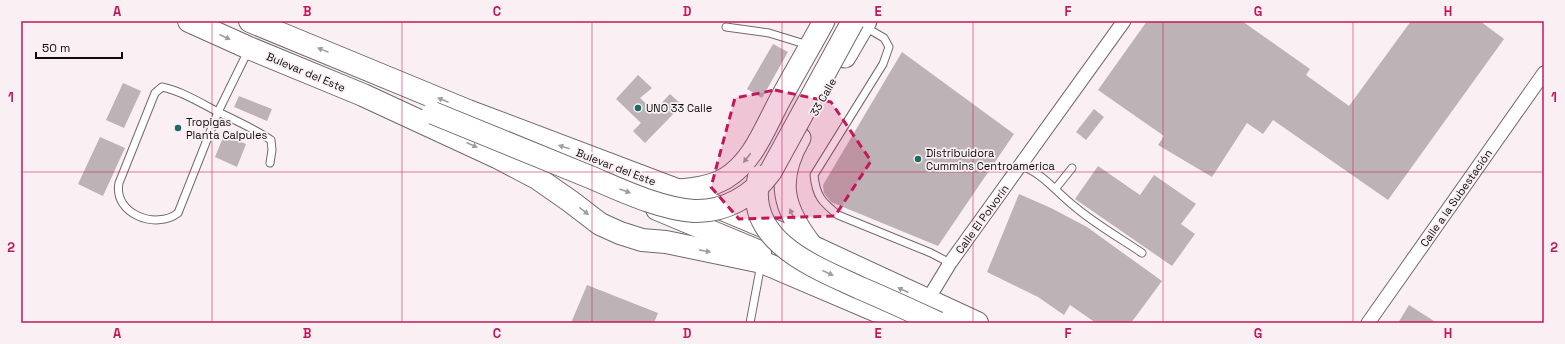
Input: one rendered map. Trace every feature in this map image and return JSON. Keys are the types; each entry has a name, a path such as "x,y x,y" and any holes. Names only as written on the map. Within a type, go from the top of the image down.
{"highway":[{"name":"Bulevar del Este","path":"189,21 249,48 363,95 497,157 537,178 570,200 600,224 620,233 642,240 666,242 762,262 905,323"},
{"name":"Bulevar del Este","path":"250,21 475,114 677,190 813,247 977,323"},
{"path":"825,23 764,162 758,183 757,197 762,218 766,227 781,245 804,261 938,323"},
{"path":"363,95 408,104 433,113 609,185 659,203 693,211 718,208 741,199 762,184 771,172 861,23"},
{"path":"654,181 650,200 656,208 785,262 812,283"}],"main road":[{"path":"677,190 709,186 728,177 744,162 764,130 810,46 825,23"},
{"name":"33 Calle","path":"813,247 798,228 788,205 785,195 785,175 795,147 861,23"},
{"path":"764,130 795,147"}],"street":[{"name":"Calle El Polvorín","path":"927,301 950,263 1124,21"},
{"name":"Calle a la Subestación","path":"1368,323 1544,73"}],"lane":[{"path":"861,23 884,38 889,47 883,64 814,175 815,190 825,204 838,215 931,253 950,263"},
{"path":"726,27 769,33 810,46"},
{"path":"249,48 218,112 178,214 170,219 146,219 127,210 119,195 119,183 155,93 162,87 174,90 218,112 256,130 271,140 272,150 270,163"},
{"path":"1021,166 1031,169 1056,188 1074,206 1142,253"},
{"path":"1056,188 1072,168"},
{"path":"750,323 762,262"}],"highlighted area":[{"path":"775,90 831,102 871,161 835,216 739,219 711,187 735,98"}],"building":[{"path":"1147,21 1242,21 1310,69 1306,75 1349,106 1411,21 1480,21 1504,39 1388,200 1273,120 1263,134 1247,123 1212,177 1158,145 1164,136 1098,90"},
{"path":"773,44 788,52 762,98 747,89"},
{"name":"Distribuidora Cummins Centroamerica","path":"902,52 1014,134 938,246 831,202 824,193 823,185"},
{"name":"UNO 33 Calle","path":"638,75 652,88 640,98 654,111 670,94 682,105 645,143 633,131 641,123 616,99"},
{"path":"123,83 141,91 124,128 106,120"},
{"path":"239,96 272,109 267,121 234,107"},
{"path":"1094,109 1104,117 1086,140 1076,132"},
{"path":"224,135 246,144 237,167 215,157"},
{"path":"100,137 125,148 103,196 78,184"},
{"path":"1098,166 1140,195 1154,175 1196,204 1181,224 1195,234 1172,266 1075,199"},
{"path":"1019,194 1051,208 1087,227 1162,281 1131,323 1096,323 1070,305 1064,315 1038,297 987,272"},
{"path":"587,285 658,313 654,323 571,323"},
{"path":"1409,305 1437,323 1398,323"}],"place":[{"name":"UNO 33 Calle","path":"638,108"},
{"name":"Tropigas Planta Calpules","path":"178,128"},
{"name":"Distribuidora Cummins Centroamerica","path":"918,159"}]}
